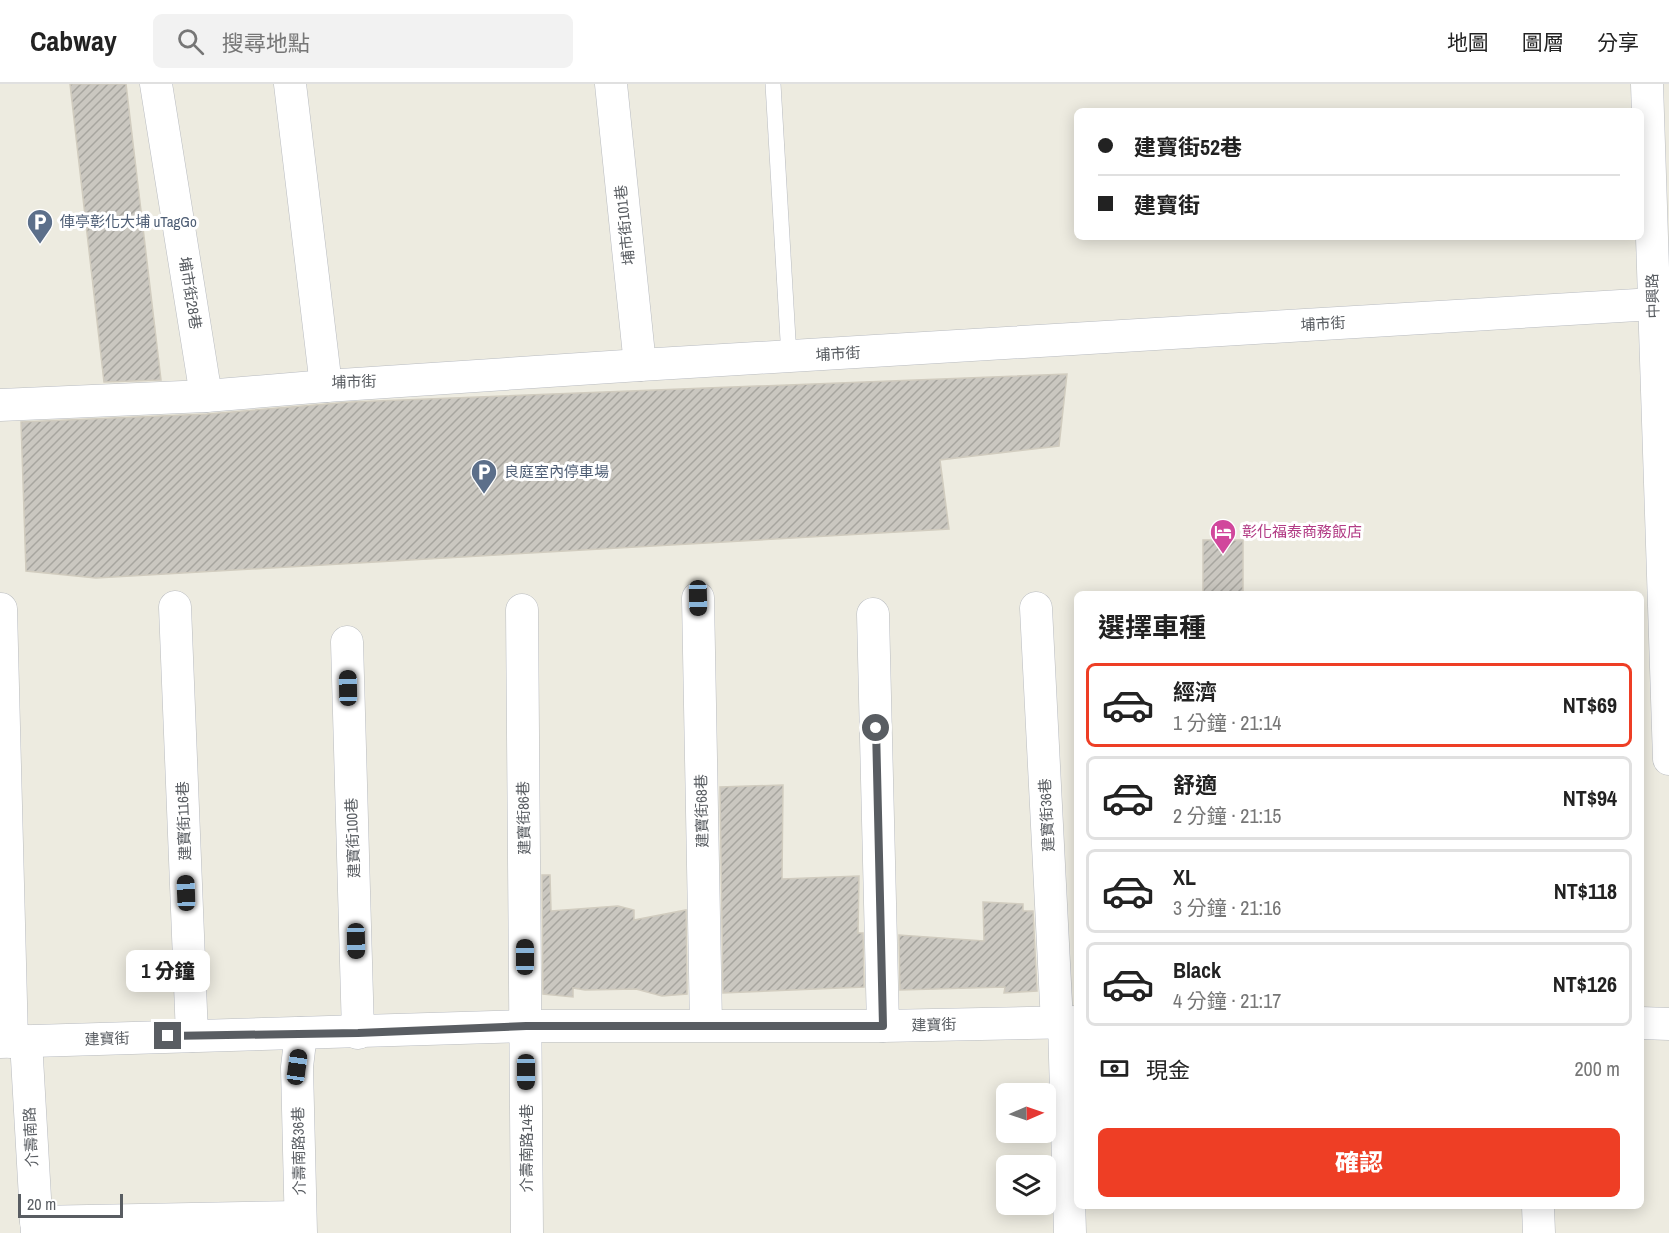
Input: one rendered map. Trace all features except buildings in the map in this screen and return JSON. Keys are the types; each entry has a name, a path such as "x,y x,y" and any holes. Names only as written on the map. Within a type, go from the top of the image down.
{"street":[{"name":"埔市街28巷","path":"156,84 206,396"},
{"name":"埔市街","path":"290,84 326,386 1654,304"},
{"name":"埔市街101巷","path":"611,84 640,365"},
{"name":"中興路","path":"1647,84 1644,117 1660,217 1654,304 1663,384 1669,759"},
{"path":"0,405 206,396 326,386"},
{"name":"建寶街68巷","path":"698,598 706,1025"},
{"name":"建寶街116巷","path":"175,607 192,1036"},
{"name":"建寶街36巷","path":"1036,608 1066,1022 1070,1233"},
{"name":"介壽南路","path":"1,609 13,1042 37,1228"},
{"name":"建寶街86巷","path":"522,610 526,1026"},
{"path":"873,614 883,1026"},
{"name":"建寶街100巷","path":"347,642 358,1033"},
{"name":"建寶街","path":"13,1042 526,1026 883,1026 1066,1022"},
{"path":"1644,1023 1669,1024"},
{"name":"介壽南路14巷","path":"526,1026 527,1233"},
{"name":"介壽南路36巷","path":"301,1225 297,1067 302,1033"},
{"path":"1538,1209 1539,1233"},
{"path":"37,1228 301,1225"}],"lane":[{"path":"773,84 789,357"}],"place":[{"name":"俥亭彰化大埔 uTagGo","path":"40,245"},
{"name":"良庭室內停車場","path":"484,495"},
{"name":"彰化福泰商務飯店","path":"1223,555"}],"route":[{"path":"168,1036 358,1033 526,1026 883,1026 876,728"}]}
